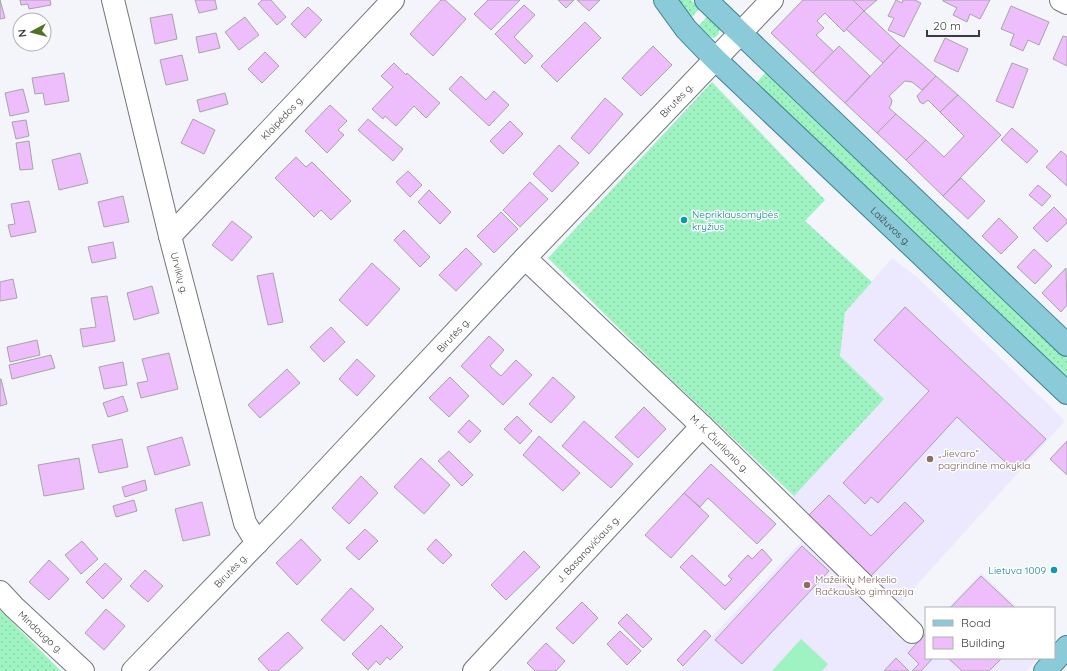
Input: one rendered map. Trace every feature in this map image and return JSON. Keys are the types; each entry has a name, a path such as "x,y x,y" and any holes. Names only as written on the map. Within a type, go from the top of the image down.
{"main road":[{"name":"Laižuvos g.","path":"665,0 686,28 715,59 1067,393"},
{"path":"706,0 1067,345"},
{"path":"1045,671 1067,647"}],"street":[{"name":"Urvikių g.","path":"113,0 170,236 245,523 257,543"},
{"name":"Klaipėdos g.","path":"170,236 393,0"},
{"name":"Birutės g.","path":"134,671 257,543 525,258 772,0"},
{"path":"1061,0 1067,3"},
{"name":"M. K. Čiurlionio g.","path":"525,258 702,426 912,632"},
{"name":"J. Basanavičiaus g.","path":"474,671 702,426"},
{"name":"Mindaugo g.","path":"0,592 14,608 83,671"}],"shaded area":[{"name":"„Jievaro“ pagrindinė mokykla","path":"892,258 918,278 1065,421 896,608 787,502 883,399 840,356 845,312"},
{"name":"Mažeikių Merkelio Račkausko gimnazija","path":"805,538 914,644 925,633 925,659 1037,659 1026,671 680,671"},
{"path":"981,573 1017,607 949,607"}],"green space":[{"path":"675,0 691,0 700,8 690,19"},
{"path":"708,16 720,29 718,35 714,38 708,36 698,26"},
{"path":"766,72 1067,358 1067,379 756,83"},
{"path":"712,82 825,200 805,221 872,282 845,312 840,356 884,399 794,496 659,368 548,258"},
{"path":"0,610 61,671 0,671"},
{"path":"801,639 828,664 822,671 772,671"}],"building":[{"path":"0,0 5,18 0,19"},
{"path":"20,0 50,0 51,5 29,9 28,4 21,5"},
{"path":"195,0 215,0 217,9 199,13"},
{"path":"262,0 271,0 286,17 277,25 258,4"},
{"path":"441,0 445,0 466,19 433,56 410,34"},
{"path":"488,0 520,0 491,30 474,14"},
{"path":"558,0 574,0 566,8"},
{"path":"577,0 600,0 589,11"},
{"path":"803,0 853,0 864,11 844,32 825,13 817,21 824,28 816,35 834,52 813,73 771,33"},
{"path":"853,0 877,0 864,11"},
{"path":"896,0 902,3 903,0 915,0 921,3 904,37 888,30 894,18 888,16"},
{"path":"943,0 990,0 980,19 970,14 967,22 953,15 957,8"},
{"path":"524,5 535,15 514,37 533,56 525,64 495,34"},
{"path":"1011,6 1049,22 1039,45 1028,40 1023,51 1010,45 1014,34 1001,29"},
{"path":"308,7 322,20 305,38 291,24"},
{"path":"864,11 900,45 883,63 846,29"},
{"path":"172,14 177,39 155,44 150,18"},
{"path":"245,17 259,35 239,50 225,32"},
{"path":"585,22 601,38 557,82 541,66"},
{"path":"216,33 220,48 199,53 196,37"},
{"path":"1063,36 1067,37 1067,66 1053,59"},
{"path":"945,38 968,49 958,72 934,61"},
{"path":"900,45 936,76 922,90 912,82 905,81 889,96 892,100 889,108 896,114 877,133 845,103"},
{"path":"653,46 672,65 641,96 622,78"},
{"path":"839,46 870,76 845,103 813,73"},
{"path":"265,52 279,66 262,83 248,69"},
{"path":"182,55 188,80 166,85 160,60"},
{"path":"394,63 440,103 426,118 414,106 396,126 385,116 383,119 372,109 393,87 381,76"},
{"path":"1012,63 1028,69 1013,108 996,101"},
{"path":"64,73 69,101 45,105 43,93 35,94 32,78"},
{"path":"461,76 486,100 494,91 509,105 489,126 449,89"},
{"path":"936,76 958,95 940,112 928,100 923,104 920,102 917,96"},
{"path":"23,89 29,112 10,116 5,93"},
{"path":"225,93 228,104 200,112 197,100"},
{"path":"958,95 1001,135 943,196 906,160 926,140 944,157 964,136 940,112"},
{"path":"605,98 623,114 589,154 571,138"},
{"path":"330,105 347,121 338,130 344,135 327,153 305,131"},
{"path":"896,114 926,140 906,160 877,133"},
{"path":"193,119 215,130 204,154 181,143"},
{"path":"368,119 403,149 393,161 358,130"},
{"path":"26,120 29,136 16,139 12,122"},
{"path":"510,121 523,134 503,154 490,141"},
{"path":"1012,128 1038,151 1027,163 1001,140"},
{"path":"29,141 33,169 20,170 16,143"},
{"path":"559,145 579,163 552,192 533,174"},
{"path":"1061,151 1067,156 1067,186 1046,167"},
{"path":"80,153 88,183 59,190 52,160"},
{"path":"296,157 306,167 312,162 351,201 331,220 321,210 314,217 275,178"},
{"path":"408,171 422,185 410,197 396,182"},
{"path":"961,178 985,201 968,219 943,196"},
{"path":"530,182 548,199 520,227 503,210"},
{"path":"1038,185 1051,196 1042,206 1029,195"},
{"path":"429,190 451,212 440,224 418,202"},
{"path":"123,196 129,222 104,227 98,202"},
{"path":"29,201 36,232 11,237 8,225 15,224 11,204"},
{"path":"1054,207 1067,220 1067,223 1047,242 1033,228"},
{"path":"501,212 518,229 494,253 477,236"},
{"path":"999,218 1018,237 1001,254 982,236"},
{"path":"232,221 252,237 232,261 212,245"},
{"path":"404,230 430,257 420,267 394,240"},
{"path":"113,242 116,258 92,263 88,247"},
{"path":"466,248 482,264 456,291 439,275"},
{"path":"1034,249 1052,266 1035,284 1017,267"},
{"path":"372,263 400,289 367,326 339,300"},
{"path":"1066,268 1067,305 1061,312 1042,293"},
{"path":"273,273 283,322 268,325 257,276"},
{"path":"13,279 17,298 0,301 0,282"},
{"path":"152,286 159,313 134,320 127,293"},
{"path":"107,296 115,341 83,347 80,329 96,327 91,298"},
{"path":"905,307 1046,439 1015,471 957,417 878,503 871,497 865,504 843,483 929,391 874,340"},
{"path":"331,327 345,342 324,362 310,347"},
{"path":"489,336 504,350 490,366 501,376 516,360 532,375 503,405 461,366"},
{"path":"37,340 40,355 10,362 7,347"},
{"path":"169,353 178,389 141,398 137,383 148,381 142,359"},
{"path":"51,355 55,368 12,379 9,365"},
{"path":"357,359 375,376 357,396 339,379"},
{"path":"123,362 127,385 104,389 99,367"},
{"path":"287,369 300,383 260,418 248,405"},
{"path":"450,377 469,396 449,417 429,398"},
{"path":"553,377 575,397 551,423 529,404"},
{"path":"0,379 7,404 0,406"},
{"path":"123,396 128,411 108,417 103,403"},
{"path":"644,407 666,429 638,458 615,437"},
{"path":"517,416 532,431 520,444 504,429"},
{"path":"469,420 481,431 470,443 458,432"},
{"path":"584,421 633,464 611,488 562,446"},
{"path":"539,436 580,473 563,491 523,455"},
{"path":"182,437 190,465 155,475 147,447"},
{"path":"122,439 128,467 99,473 92,445"},
{"path":"1067,441 1067,475 1050,459"},
{"path":"449,451 473,475 462,486 438,461"},
{"path":"79,458 84,489 44,496 38,465"},
{"path":"421,458 450,485 424,514 394,487"},
{"path":"711,464 776,524 757,544 708,498 700,507 684,493"},
{"path":"361,476 378,493 349,524 332,508"},
{"path":"145,480 147,490 125,497 122,487"},
{"path":"684,493 709,516 671,558 645,535"},
{"path":"829,495 871,536 905,502 924,521 868,579 806,518"},
{"path":"134,500 137,511 116,517 113,506"},
{"path":"202,502 210,535 183,541 175,509"},
{"path":"365,529 378,541 359,560 346,548"},
{"path":"301,539 321,560 297,585 276,563"},
{"path":"436,539 452,555 443,564 427,549"},
{"path":"82,541 98,559 81,574 65,555"},
{"path":"802,546 829,571 742,664 715,640"},
{"path":"762,549 772,560 725,610 680,567 692,555 725,586 732,579 728,576 748,555 752,559"},
{"path":"524,551 540,567 506,600 491,585"},
{"path":"49,560 69,579 49,600 29,582"},
{"path":"105,563 122,579 103,599 86,582"},
{"path":"145,570 163,586 148,602 130,586"},
{"path":"981,576 1014,607 951,607"},
{"path":"351,588 374,609 344,641 321,620"},
{"path":"582,602 598,618 573,644 556,628"},
{"path":"106,609 125,626 104,650 85,633"},
{"path":"627,614 652,639 643,648 618,623"},
{"path":"381,625 403,647 390,660 387,657 380,665 376,661 368,670 352,654"},
{"path":"705,630 711,636 683,666 677,660"},
{"path":"620,631 641,651 627,665 607,644"},
{"path":"288,632 303,648 278,671 269,671 258,659"},
{"path":"925,634 925,659 932,659 921,671 912,671 919,664 908,653"},
{"path":"546,643 565,661 556,671 535,671 527,663"},
{"path":"896,658 909,671 884,671"},
{"path":"949,659 1001,659 989,671 962,671"}],"place":[{"name":"Nepriklausomybės kryžius","path":"684,220"},
{"name":"„Jievaro“ pagrindinė mokykla","path":"930,459"},
{"name":"Lietuva 1009","path":"1054,570"},
{"name":"Mažeikių Merkelio Račkausko gimnazija","path":"807,585"}]}
